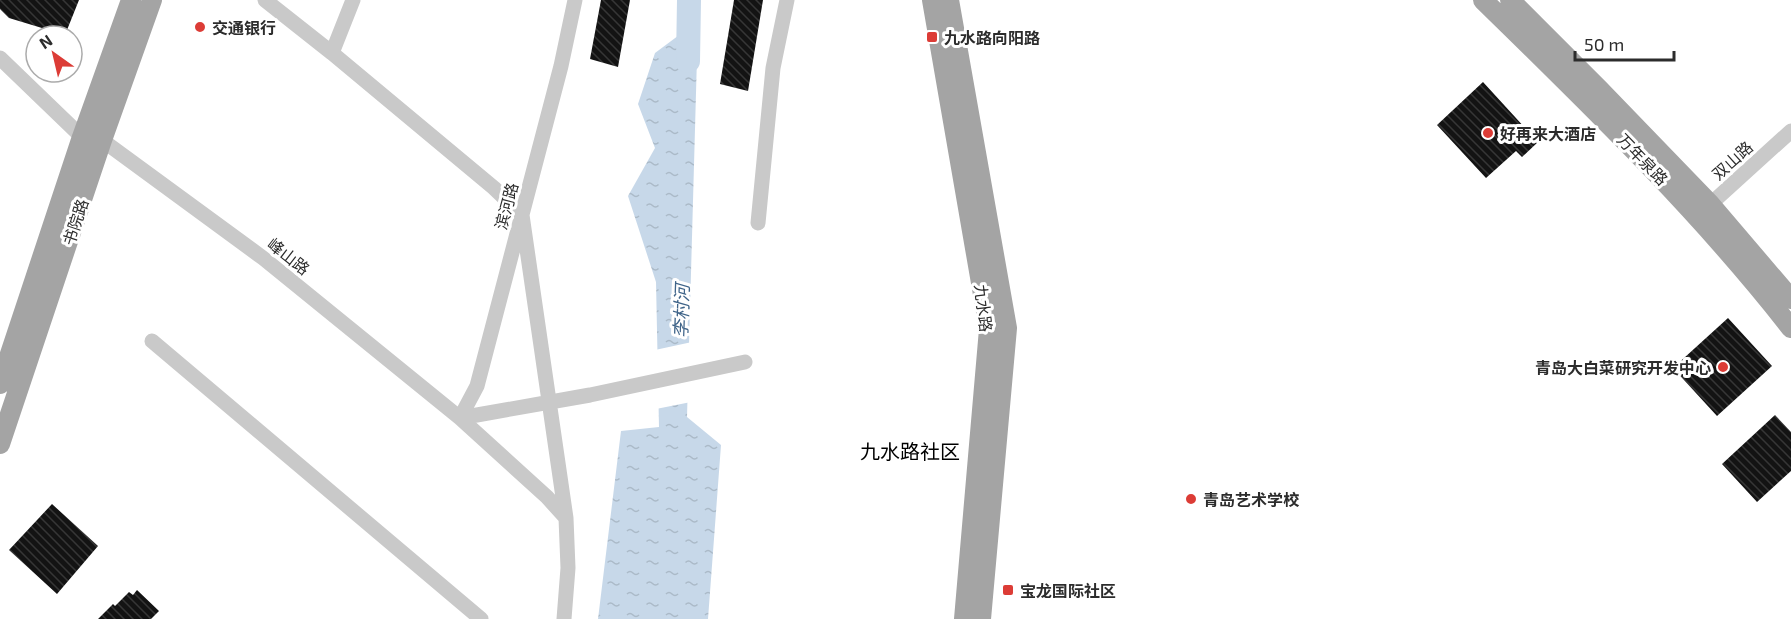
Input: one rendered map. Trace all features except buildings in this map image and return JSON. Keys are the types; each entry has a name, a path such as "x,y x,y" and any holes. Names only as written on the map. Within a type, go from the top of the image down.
{"main road":[{"name":"书院路","path":"0,384 82,137 131,0"},
{"name":"书院路","path":"0,444 102,140 152,0"},
{"name":"九水路","path":"932,0 989,329 964,619"},
{"name":"九水路","path":"949,0 1007,328 981,619"},
{"name":"万年泉路","path":"1484,0 1607,122 1704,210 1791,328"},
{"name":"万年泉路","path":"1510,0 1599,89 1704,210 1791,299"}],"street":[{"path":"265,0 333,53 494,188 522,215 566,518 568,568 564,619"},
{"path":"333,53 353,0"},
{"name":"滨河路","path":"460,418 477,386 561,66 575,0"},
{"path":"758,223 773,68 787,0"},
{"path":"0,58 82,137"},
{"name":"双山路","path":"1704,210 1791,131"},
{"name":"峰山路","path":"82,137 102,140 263,258 460,418 547,497 566,518"},
{"path":"152,341 481,619"},
{"path":"460,418 590,395 745,362"}],"water":[{"path":"698,21 687,417 721,445 708,619 598,619 621,431 659,427 656,282 628,196 655,148 638,104 655,53"}],"pier":[{"path":"692,342 691,402 656,409 655,350"}],"waterway":[{"name":"李村河","path":"688,61 689,0"}],"place":[{"name":"交通银行","path":"200,27"},
{"name":"九水路向阳路","path":"932,37"},
{"name":"好再来大酒店","path":"1488,133"},
{"name":"青岛大白菜研究开发中心","path":"1723,367"},
{"name":"青岛艺术学校","path":"1191,499"},
{"name":"宝龙国际社区","path":"1008,590"}],"district":[{"name":"九水路社区","path":"910,451"}]}
